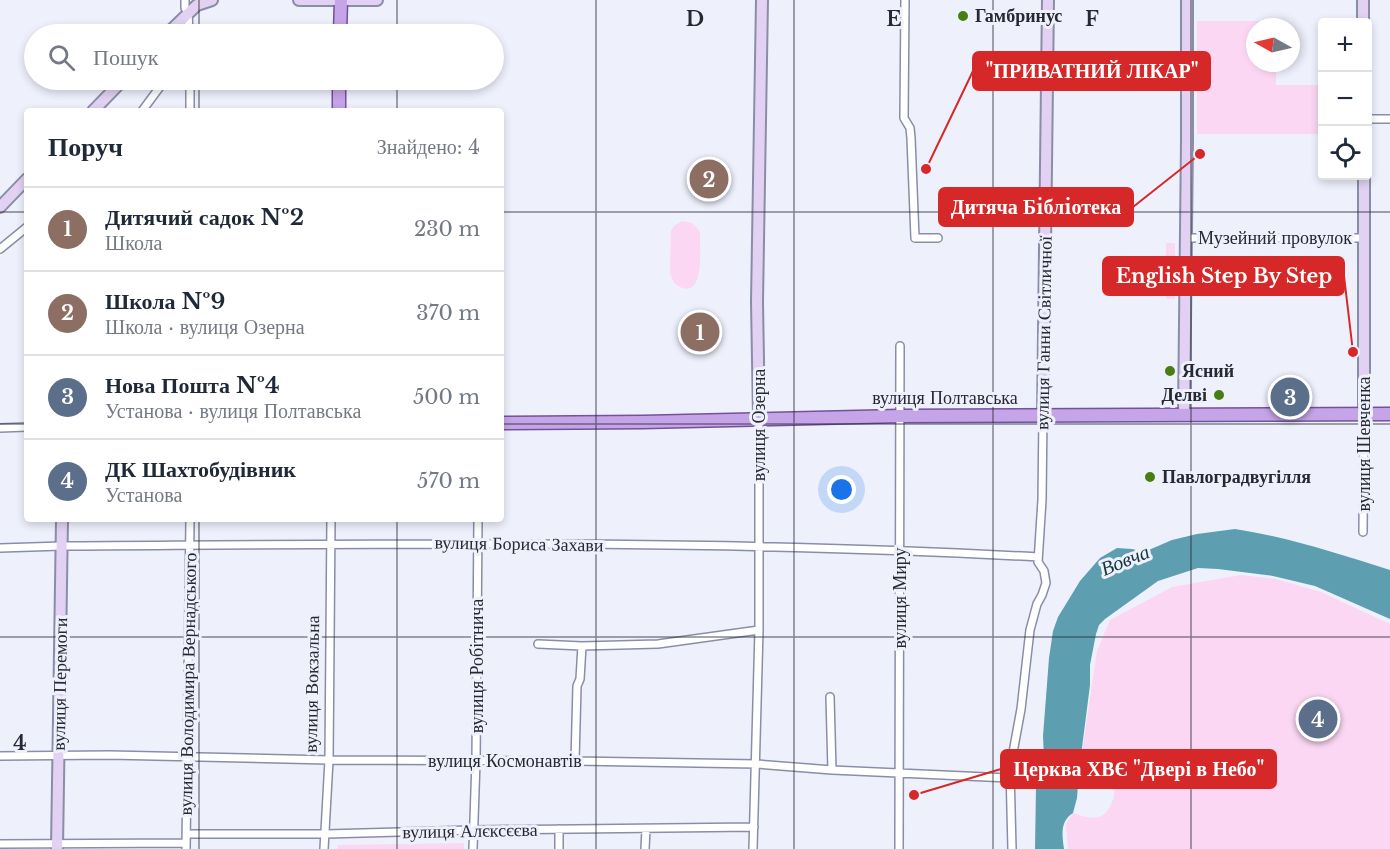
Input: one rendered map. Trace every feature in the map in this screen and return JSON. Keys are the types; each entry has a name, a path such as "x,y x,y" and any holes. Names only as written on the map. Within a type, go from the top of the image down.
{"main road":[{"path":"340,24 341,0"},
{"path":"339,90 339,108"},
{"name":"вулиця Полтавська","path":"504,423 900,416 1390,414"}],"street":[{"path":"185,0 189,24"},
{"path":"298,0 377,0"},
{"name":"вулиця Озерна","path":"753,849 759,630 757,302 762,0"},
{"path":"905,0 904,118 910,128 912,138 915,238 938,238"},
{"name":"вулиця Ганни Світличної","path":"1012,849 1009,778 1030,630 1046,583 1038,557 1042,500 1048,0"},
{"path":"1184,416 1187,0"},
{"path":"1363,0 1363,18"},
{"path":"177,24 188,12 204,1"},
{"path":"96,108 113,90"},
{"path":"144,108 158,90"},
{"path":"190,90 190,108"},
{"path":"1372,119 1390,119"},
{"name":"вулиця Шевченка","path":"1363,532 1364,180"},
{"path":"0,207 24,182"},
{"path":"0,249 24,229"},
{"name":"Музейний провулок","path":"1186,238 1364,238"},
{"name":"вулиця Миру","path":"899,849 900,346"},
{"path":"0,428 24,428"},
{"name":"вулиця Перемоги","path":"57,846 62,522"},
{"name":"вулиця Володимира Вернадського","path":"186,846 190,522"},
{"name":"вулиця Вокзальна","path":"324,849 329,760 331,522"},
{"name":"вулиця Робітнича","path":"473,849 478,522"},
{"name":"вулиця Бориса Захави","path":"0,548 478,543 901,550 1038,557"},
{"path":"538,644 582,646 658,644 759,630"},
{"path":"575,761 577,687 580,679 582,646"},
{"path":"830,697 832,770"},
{"name":"вулиця Космонавтів","path":"0,756 757,764 832,770 1009,778"},
{"name":"вулиця Алєксєєва","path":"186,834 754,827"},
{"path":"558,849 559,829"},
{"path":"645,849 646,829"},
{"path":"0,844 186,846"}],"shaded area":[{"path":"1197,21 1246,21 1246,72 1276,72 1276,85 1318,85 1318,134 1197,134"},
{"path":"682,221 692,223 699,230 700,235 699,274 691,288 684,288 674,283 670,274 671,231"},
{"path":"1166,243 1175,243 1175,299 1166,299"},
{"path":"1241,575 1276,579 1321,592 1390,624 1390,849 1068,849 1066,824 1073,813 1090,818 1101,816 1111,805 1114,794 1113,783 1107,777 1079,771 1097,651 1110,620 1172,587"},
{"path":"464,843 464,849 337,849 338,845"}],"water":[{"name":"Вовча","path":"1235,529 1294,541 1390,570 1390,619 1315,586 1273,576 1198,568 1158,581 1099,625 1090,665 1090,685 1077,798 1073,813 1064,824 1064,849 1035,849 1036,787 1044,759 1043,736 1053,631 1058,617 1080,581 1100,558 1117,548 1144,552 1172,540"}],"place":[{"name":"Гамбринус","path":"963,16"},
{"name":"Дитяча Бiблiотека","path":"1200,154"},
{"name":"\"ПРИВАТНИЙ ЛІКАР\"","path":"926,169"},
{"name":"Школа №9","path":"709,179"},
{"name":"Дитячий садок №2","path":"700,332"},
{"name":"English Step By Step","path":"1353,352"},
{"name":"Ясний","path":"1170,371"},
{"name":"Делві","path":"1219,395"},
{"name":"Нова Пошта №4","path":"1290,397"},
{"name":"Павлоградвугілля","path":"1150,477"},
{"name":"ДК Шахтобудівник","path":"1318,719"},
{"name":"Церква ХВЄ \"Двері в Небо\"","path":"914,795"}]}
